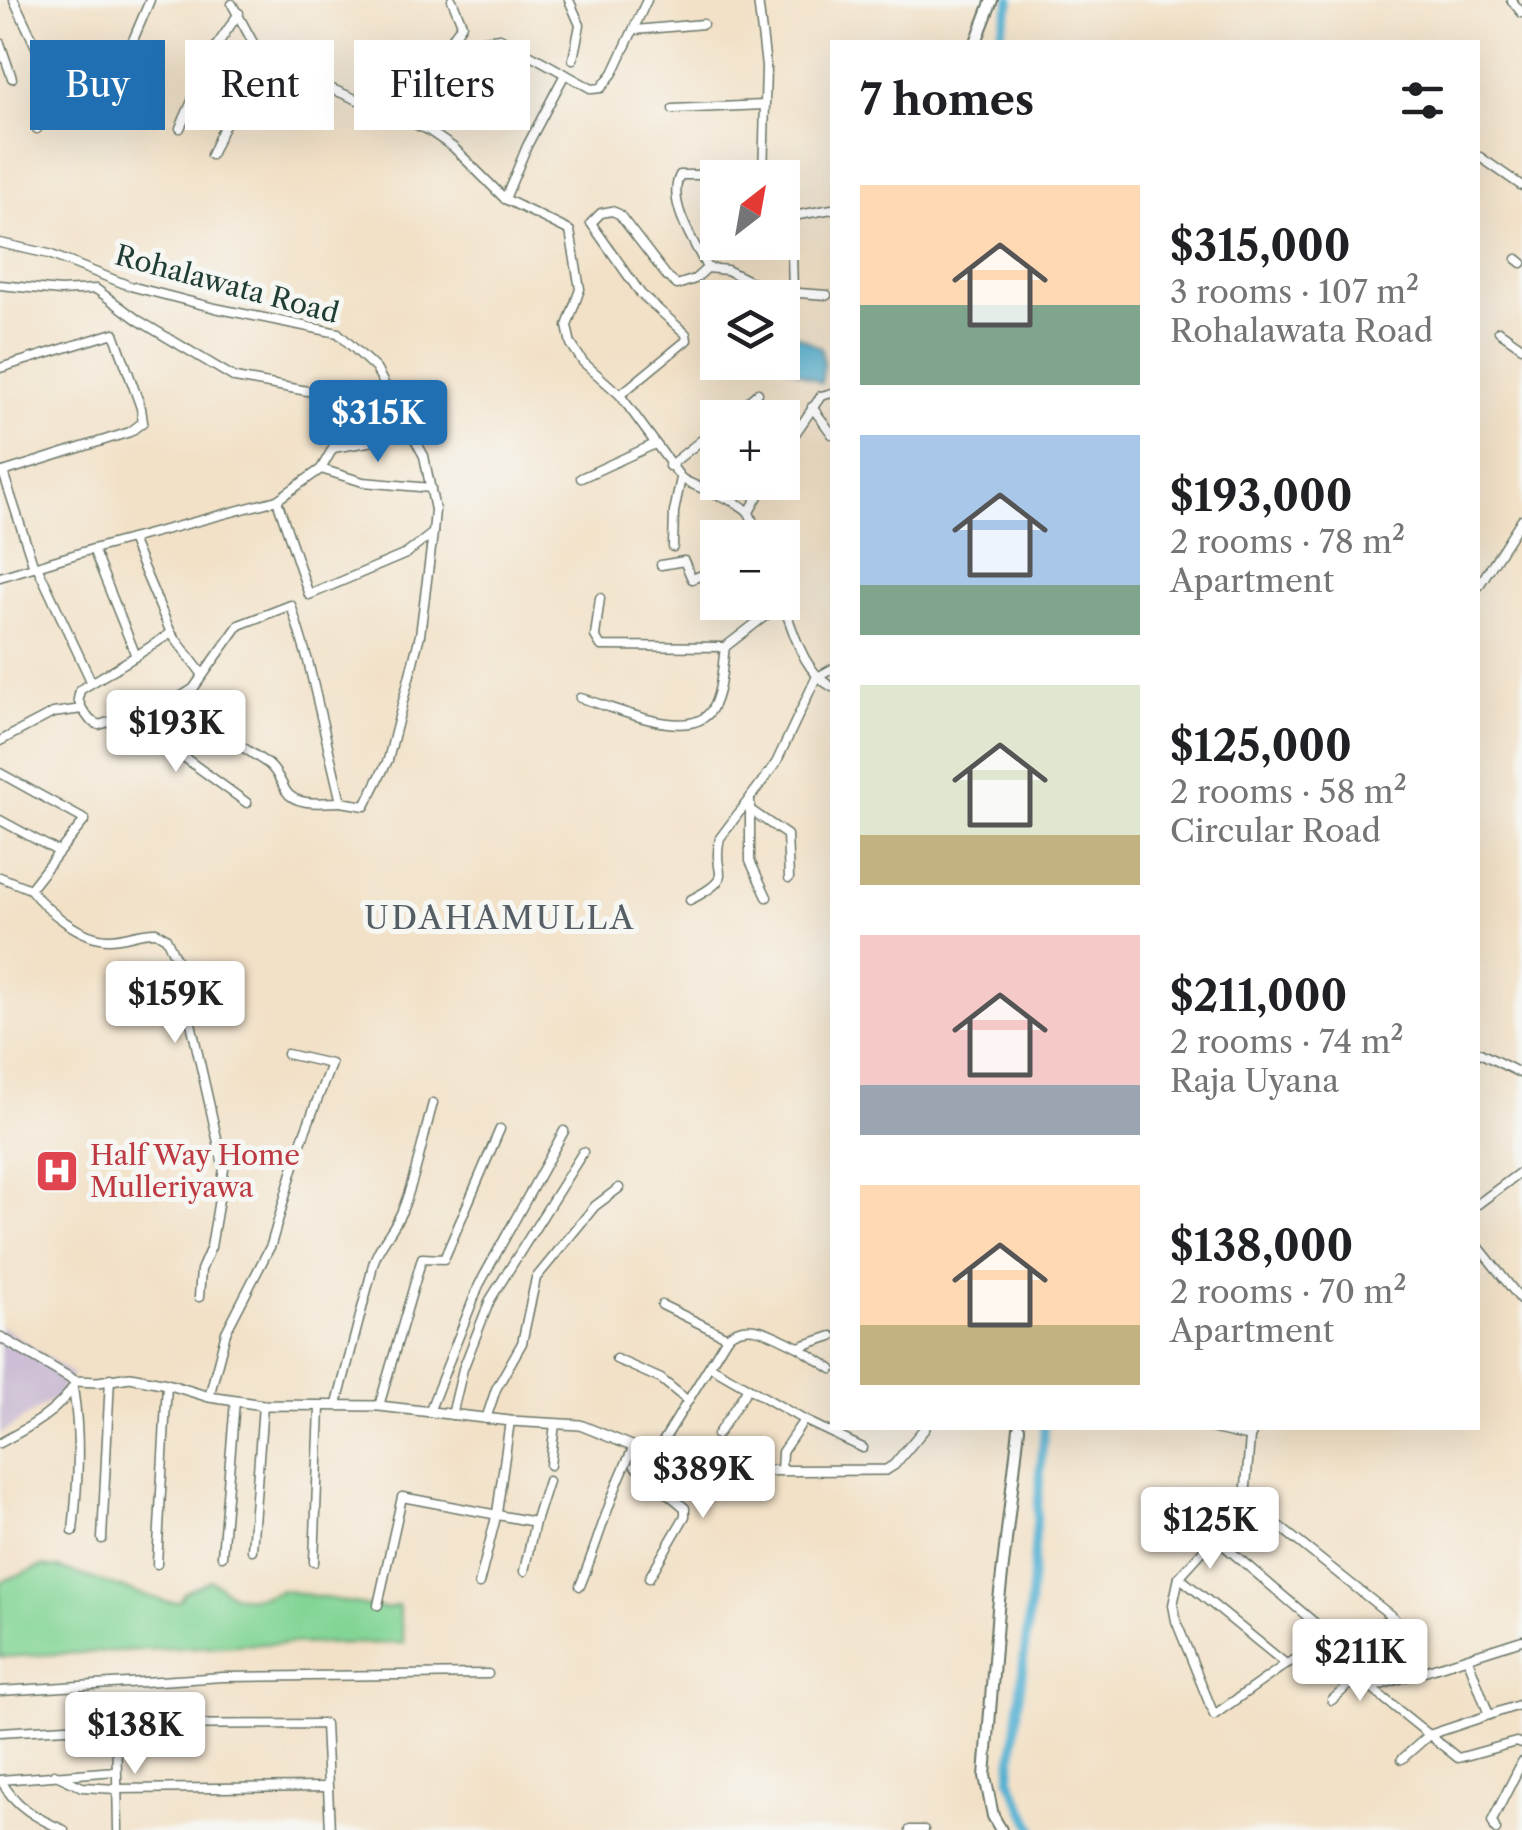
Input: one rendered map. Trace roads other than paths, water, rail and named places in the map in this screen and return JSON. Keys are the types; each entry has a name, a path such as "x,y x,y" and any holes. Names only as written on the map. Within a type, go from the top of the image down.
{"main road":[{"path":"977,40 992,0"},
{"path":"1001,1830 993,1816 985,1776 998,1609 1019,1430"}],"street":[{"path":"14,0 33,40"},
{"path":"134,40 150,0"},
{"path":"452,0 462,24 453,40"},
{"path":"569,0 580,24 573,59"},
{"path":"530,55 592,89 601,88 636,30 647,0"},
{"path":"758,0 766,66 763,160"},
{"path":"1511,0 1522,13"},
{"path":"231,1 250,40"},
{"path":"180,128 217,45 239,12"},
{"path":"636,30 702,24"},
{"path":"0,42 12,78"},
{"path":"505,199 527,146 565,74"},
{"path":"673,109 764,106"},
{"path":"211,155 222,130"},
{"path":"428,130 454,148 505,199 570,231 612,210 619,214 666,276 677,284 694,279 707,268 727,270 747,280"},
{"path":"1480,157 1522,186"},
{"path":"700,174 680,175 676,181 676,200 700,253"},
{"path":"800,215 830,209"},
{"path":"591,223 641,294 686,334 687,340 620,395"},
{"path":"570,231 580,289 567,326 571,344 583,362 620,395 680,478 694,488 742,506 751,520"},
{"name":"Rohalawata Road","path":"0,243 49,254 130,286 338,333 376,368 424,456 435,510 420,635 388,760 364,806 340,802"},
{"path":"703,260 707,268"},
{"path":"0,285 60,291 96,289 138,320 234,378 312,392 326,400 337,429 322,469 277,500 0,576"},
{"path":"800,293 827,295"},
{"path":"1499,331 1522,347"},
{"path":"0,368 114,333 141,408 143,422 130,432 1,473 36,566 91,681"},
{"path":"750,400 758,393"},
{"path":"800,425 820,396 830,394"},
{"path":"812,406 830,431"},
{"path":"333,448 374,442 408,427"},
{"path":"669,466 700,441"},
{"path":"581,478 655,444"},
{"path":"322,469 362,482 432,488"},
{"path":"673,547 680,478"},
{"path":"277,500 310,596"},
{"path":"749,512 756,500"},
{"path":"1480,584 1522,519"},
{"path":"171,633 80,690 78,698 90,720 100,725 174,701 193,689 239,625 406,554 433,532"},
{"path":"130,539 171,633 203,675"},
{"path":"93,549 136,656"},
{"path":"661,565 684,560 692,579 700,576"},
{"path":"600,598 595,636 601,646 724,647 760,620"},
{"path":"174,701 268,764 294,800 340,802 291,606"},
{"path":"790,620 816,678 830,686"},
{"path":"580,698 610,705 622,714 674,724 694,722 710,713 718,696 724,647"},
{"path":"690,900 714,888 721,878 717,850 720,838 750,805 776,763 816,678 830,670"},
{"path":"0,741 53,713 82,709"},
{"path":"154,709 166,740 247,802"},
{"path":"0,774 84,820 30,888"},
{"path":"750,805 788,836 789,878"},
{"path":"750,805 750,862 766,897"},
{"path":"0,820 58,852"},
{"path":"0,878 30,888 48,908 87,936 108,940 156,932 166,938 177,961 224,1169 211,1247 201,1270 199,1297"},
{"path":"1480,1053 1522,1074"},
{"path":"210,1397 226,1332 271,1245 300,1145 332,1064 287,1054"},
{"path":"336,1404 373,1255 390,1236 403,1208 433,1103"},
{"path":"380,1406 422,1258 444,1259 500,1129"},
{"path":"429,1412 479,1286 564,1131"},
{"path":"452,1415 464,1369 490,1300 583,1152"},
{"path":"1480,1202 1522,1171"},
{"path":"486,1419 496,1389 522,1343 536,1278 595,1206 619,1188"},
{"path":"1480,1248 1522,1301"},
{"path":"662,1305 728,1336"},
{"path":"649,1578 685,1516 685,1508 635,1466 650,1454 688,1401 728,1336 736,1328 754,1327 798,1346 830,1368"},
{"path":"0,1337 74,1385"},
{"path":"798,1346 830,1337"},
{"path":"616,1359 662,1378 688,1401"},
{"path":"710,1366 804,1420 863,1448"},
{"path":"0,1443 26,1429 74,1385 130,1377 210,1397 263,1405 380,1406 510,1422 580,1425 680,1465 722,1470 886,1470 922,1430"},
{"path":"102,1539 110,1378"},
{"path":"158,1564 167,1384"},
{"path":"73,1531 79,1456 74,1385"},
{"path":"716,1436 748,1388"},
{"path":"222,1556 235,1401"},
{"path":"252,1550 263,1405"},
{"path":"314,1562 320,1408"},
{"path":"781,1470 782,1452 804,1420"},
{"path":"479,1584 497,1514 510,1422"},
{"path":"550,1464 556,1424"},
{"path":"1246,1500 1394,1618 1286,1664 1214,1715 1173,1605 1180,1577 1246,1500 1252,1432"},
{"path":"580,1586 621,1472 634,1447"},
{"path":"524,1570 548,1481"},
{"path":"378,1605 402,1497 535,1522"},
{"path":"1215,1538 1335,1640 1343,1658 1371,1688 1458,1758 1516,1742 1522,1744"},
{"path":"1180,1577 1286,1664"},
{"path":"1371,1688 1522,1640"},
{"path":"1468,1658 1489,1715"},
{"path":"0,1691 222,1678 488,1674"},
{"path":"1332,1700 1358,1676"},
{"path":"1402,1759 1429,1735 1522,1704"},
{"path":"0,1732 116,1725 325,1724 330,1830"},
{"path":"116,1725 118,1830"},
{"path":"1496,1830 1492,1821 1522,1762"},
{"path":"64,1830 36,1818 7,1792 0,1780 116,1771"},
{"path":"54,1774 82,1787 328,1787"},
{"path":"910,1830 924,1830"}],"water":[{"path":"800,337 821,348 821,383 800,372"}],"waterway":[{"path":"999,40 1011,0"},
{"path":"1034,1830 1010,1780 1044,1430"}],"place":[{"name":"Half Way Home Mulleriyawa","path":"57,1171"}],"district":[{"name":"UDAHAMULLA","path":"500,917"}]}
